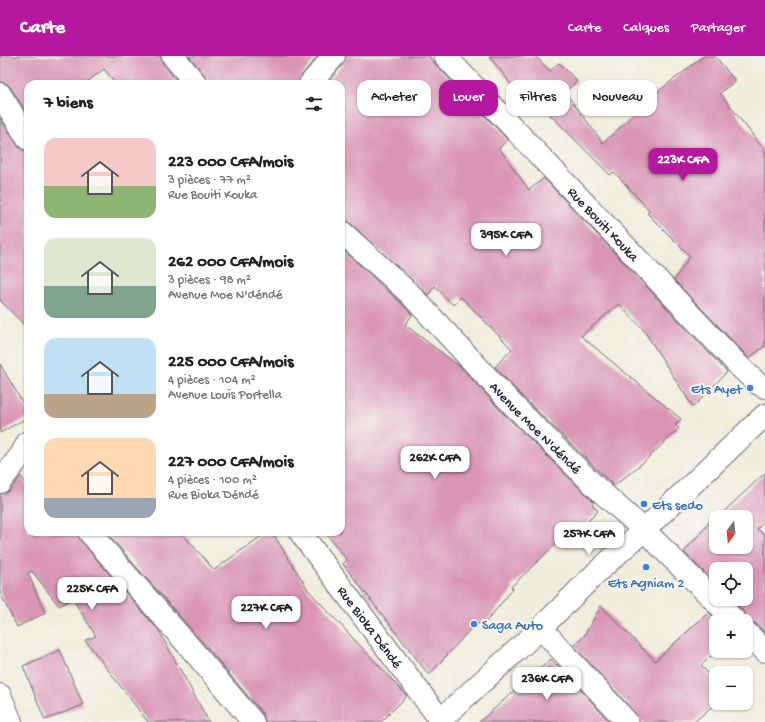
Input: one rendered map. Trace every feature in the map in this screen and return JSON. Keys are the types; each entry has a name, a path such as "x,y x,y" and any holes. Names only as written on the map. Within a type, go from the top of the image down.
{"street":[{"path":"173,56 193,80"},
{"path":"313,80 334,56"},
{"name":"Rue Bouiti Kouka","path":"445,56 740,367 757,383 765,387"},
{"path":"0,94 24,133"},
{"name":"Avenue Moe N'déndé","path":"345,235 410,294 513,405 597,488 644,530 728,614"},
{"path":"440,721 542,628 597,572 644,530 765,415"},
{"path":"0,482 24,455"},
{"path":"92,536 253,722"},
{"name":"Rue Bioka Déndé","path":"303,536 440,721"},
{"path":"542,628 627,722"},
{"path":"753,639 765,651"},
{"path":"0,695 11,722"}],"building":[{"path":"0,56 161,56 163,64 177,80 113,80 104,69 89,80 24,80 24,109 10,87 6,83 0,82"},
{"path":"189,56 318,56 301,76 300,80 207,80 206,76"},
{"path":"346,56 429,56 450,80 439,80 439,116 485,116 508,140 499,148 529,190 544,178 727,372 693,407 643,329 619,304 581,336 681,419 675,425 679,428 646,460 614,486 522,396 495,367 512,349 461,297 453,305 435,286 428,295 349,222 345,220 345,80 329,80 343,64"},
{"path":"489,56 535,56 550,71 559,63 577,81 570,87 570,80 508,80"},
{"path":"704,56 715,56 735,81 720,93 765,151 765,346 749,358 674,280 690,256 647,213 650,211 614,172 610,175 552,116 570,116 570,99 578,109 578,116 583,116 603,143 633,116 657,116 657,92"},
{"path":"0,118 18,146 24,150 24,325 0,300"},
{"path":"345,252 412,315 405,325 463,369 504,414 594,502 592,504 598,511 575,534 570,530 511,587 513,589 485,623 475,624 429,675 343,564 347,560 328,536 345,536"},
{"path":"0,364 24,405 24,419 0,433"},
{"path":"765,473 765,521 757,529 765,536 765,633 753,622 753,614 745,614 738,606 753,606 753,562 709,562 709,577 684,552 709,523 709,554 753,554 753,510 725,510"},
{"path":"21,476 24,481 24,536 78,536 80,540 159,631 209,722 148,722 85,640 96,636 73,599 59,606 32,571 28,573 45,613 17,627 0,593 0,494 10,490"},
{"path":"110,536 184,536 214,570 261,536 275,536 309,591 407,696 381,722 265,722 263,714"},
{"path":"601,606 655,661 709,612 711,614 709,614 709,658 701,665 709,675 709,709 694,722 639,722 636,714 574,646 584,636"},
{"path":"60,650 83,705 45,720 23,666"},
{"path":"551,659 610,722 479,722"}],"place":[{"name":"Ets Ayet","path":"750,388"},
{"name":"Ets sedo","path":"644,504"},
{"name":"Ets Agniam 2","path":"646,567"},
{"name":"Saga Auto","path":"474,624"}]}
